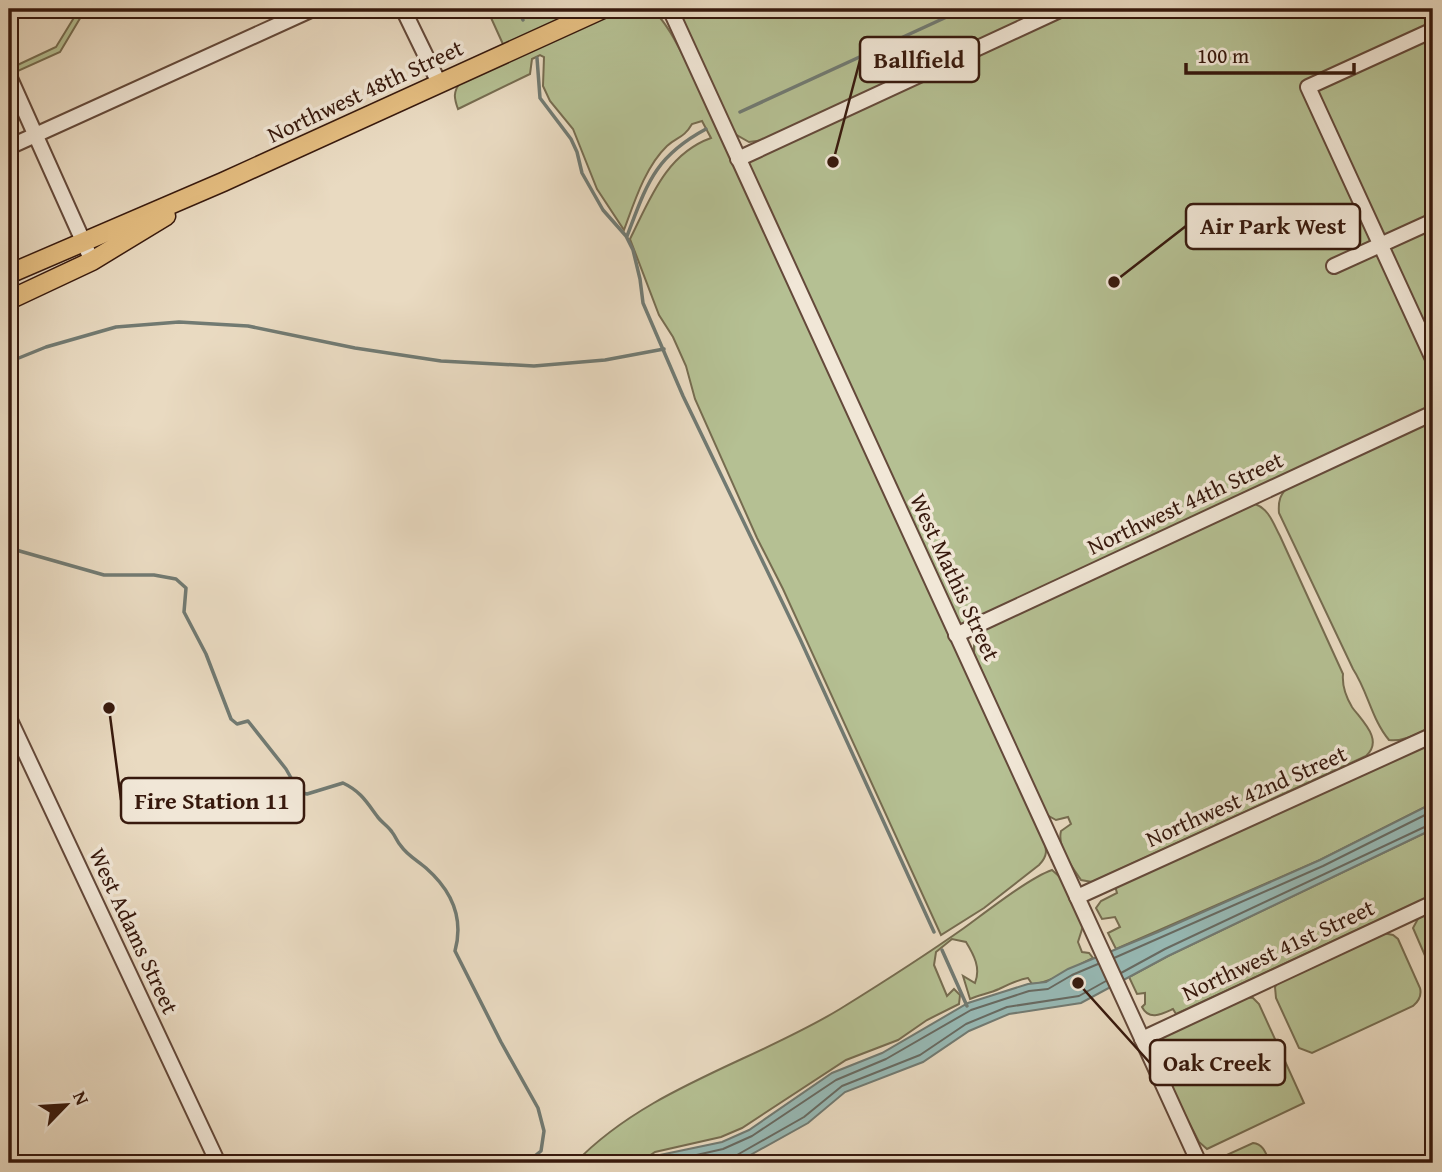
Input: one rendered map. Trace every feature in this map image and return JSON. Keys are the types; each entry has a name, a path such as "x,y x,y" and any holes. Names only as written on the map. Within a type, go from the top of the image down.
{"main road":[{"name":"Northwest 48th Street","path":"9,274 223,182 603,9"},
{"name":"Northwest 48th Street","path":"9,300 92,261 223,182"}],"street":[{"path":"9,147 313,9"},
{"path":"403,9 439,83"},
{"name":"West Mathis Street","path":"670,9 1199,1163"},
{"path":"738,159 1062,9"},
{"path":"1433,30 1308,87 1433,359"},
{"path":"9,76 92,261"},
{"path":"1335,266 1433,221"},
{"name":"Northwest 44th Street","path":"956,635 1433,413"},
{"name":"West Adams Street","path":"9,718 218,1163"},
{"name":"Northwest 42nd Street","path":"1077,897 1433,735"},
{"name":"Northwest 41st Street","path":"1142,1039 1433,903"}],"green space":[{"path":"72,9 95,9 82,15 60,52 9,75 9,69 56,47 75,16"},
{"path":"487,9 591,9 507,53"},
{"path":"623,9 648,9 657,15 670,32 696,81 1043,838 1046,853 1039,865 984,908 941,935 783,589 757,538 695,399 686,366 659,315 630,239 671,166 695,145 711,138 702,121 692,124 667,146 652,164 624,230 597,189 573,129 550,101 543,86 544,57 540,55 532,59 530,74 458,109 455,92 460,83"},
{"path":"677,9 1047,9 764,140 749,142 735,134"},
{"path":"1062,9 1433,9 1433,413 956,635 738,160"},
{"path":"1433,419 1433,726 1406,738 1389,740 1378,724 1363,687 1279,513 1279,501 1289,486"},
{"path":"1255,504 1273,521 1343,674 1348,699 1370,731 1373,744 1371,750 1366,756 1092,882 1081,880 1061,844 1061,831 1071,824 1068,817 1056,820 1047,815 974,654 974,639 979,632"},
{"path":"1433,739 1433,803 1320,860 1116,949 1108,933 1120,927 1115,917 1102,919 1096,908 1101,901 1117,893 1115,886"},
{"path":"1433,829 1433,895 1176,1014 1173,1009 1152,1015 1142,1007 1145,1004 1145,993 1137,994 1129,977"},
{"path":"1052,870 1061,878 1083,926 1078,942 1082,952 1089,953 1093,958 1048,980 1032,984 1028,978 970,999 963,976 975,983 976,962 966,942 952,939 936,952 934,965 947,996 954,989 960,995 959,1004 927,1020 898,1040 846,1060 742,1128 721,1137 655,1152 639,1163 575,1163 603,1137 635,1115 668,1095 807,1028 840,1009 887,980 1020,888"},
{"path":"1433,908 1433,974 1413,928 1420,915"},
{"path":"1383,933 1398,939 1420,988 1418,1000 1413,1006 1312,1053 1299,1048 1276,998 1275,987 1278,982"},
{"path":"1243,997 1253,998 1259,1004 1304,1103 1207,1149 1199,1142 1164,1069 1158,1050 1165,1035"},
{"path":"1253,1143 1262,1147 1270,1163 1216,1163 1220,1158"}],"water":[{"path":"1433,803 1433,829 1168,956 1081,1003 1009,1014 969,1031 923,1062 845,1092 808,1123 736,1163 647,1163 660,1155 722,1142 749,1130 832,1073 882,1053 968,1003 1028,984 1046,982 1068,969 1320,860"}],"waterway":[{"path":"518,9 523,20"},
{"path":"740,112 964,9"},
{"path":"537,58 540,98 571,139 582,173 603,210 626,236 633,250 643,303 683,396 800,639 934,932"},
{"path":"627,236 640,201 663,161 706,129"},
{"path":"9,362 46,347 116,327 179,322 248,326 355,348 441,361 534,366 605,360 664,349"},
{"path":"9,548 104,575 154,575 176,579 186,588 184,612 206,654 231,719 237,724 248,721 286,769 299,792 307,794 343,783 354,789 403,849 435,877 449,895 456,916 458,927 455,951 538,1108 544,1131 541,1151 531,1159 531,1163"},
{"path":"942,950 967,1006"}],"place":[{"name":"Ballfield","path":"833,162"},
{"name":"Air Park West","path":"1114,282"},
{"name":"Fire Station 11","path":"109,708"},
{"name":"Oak Creek","path":"1078,983"}]}
